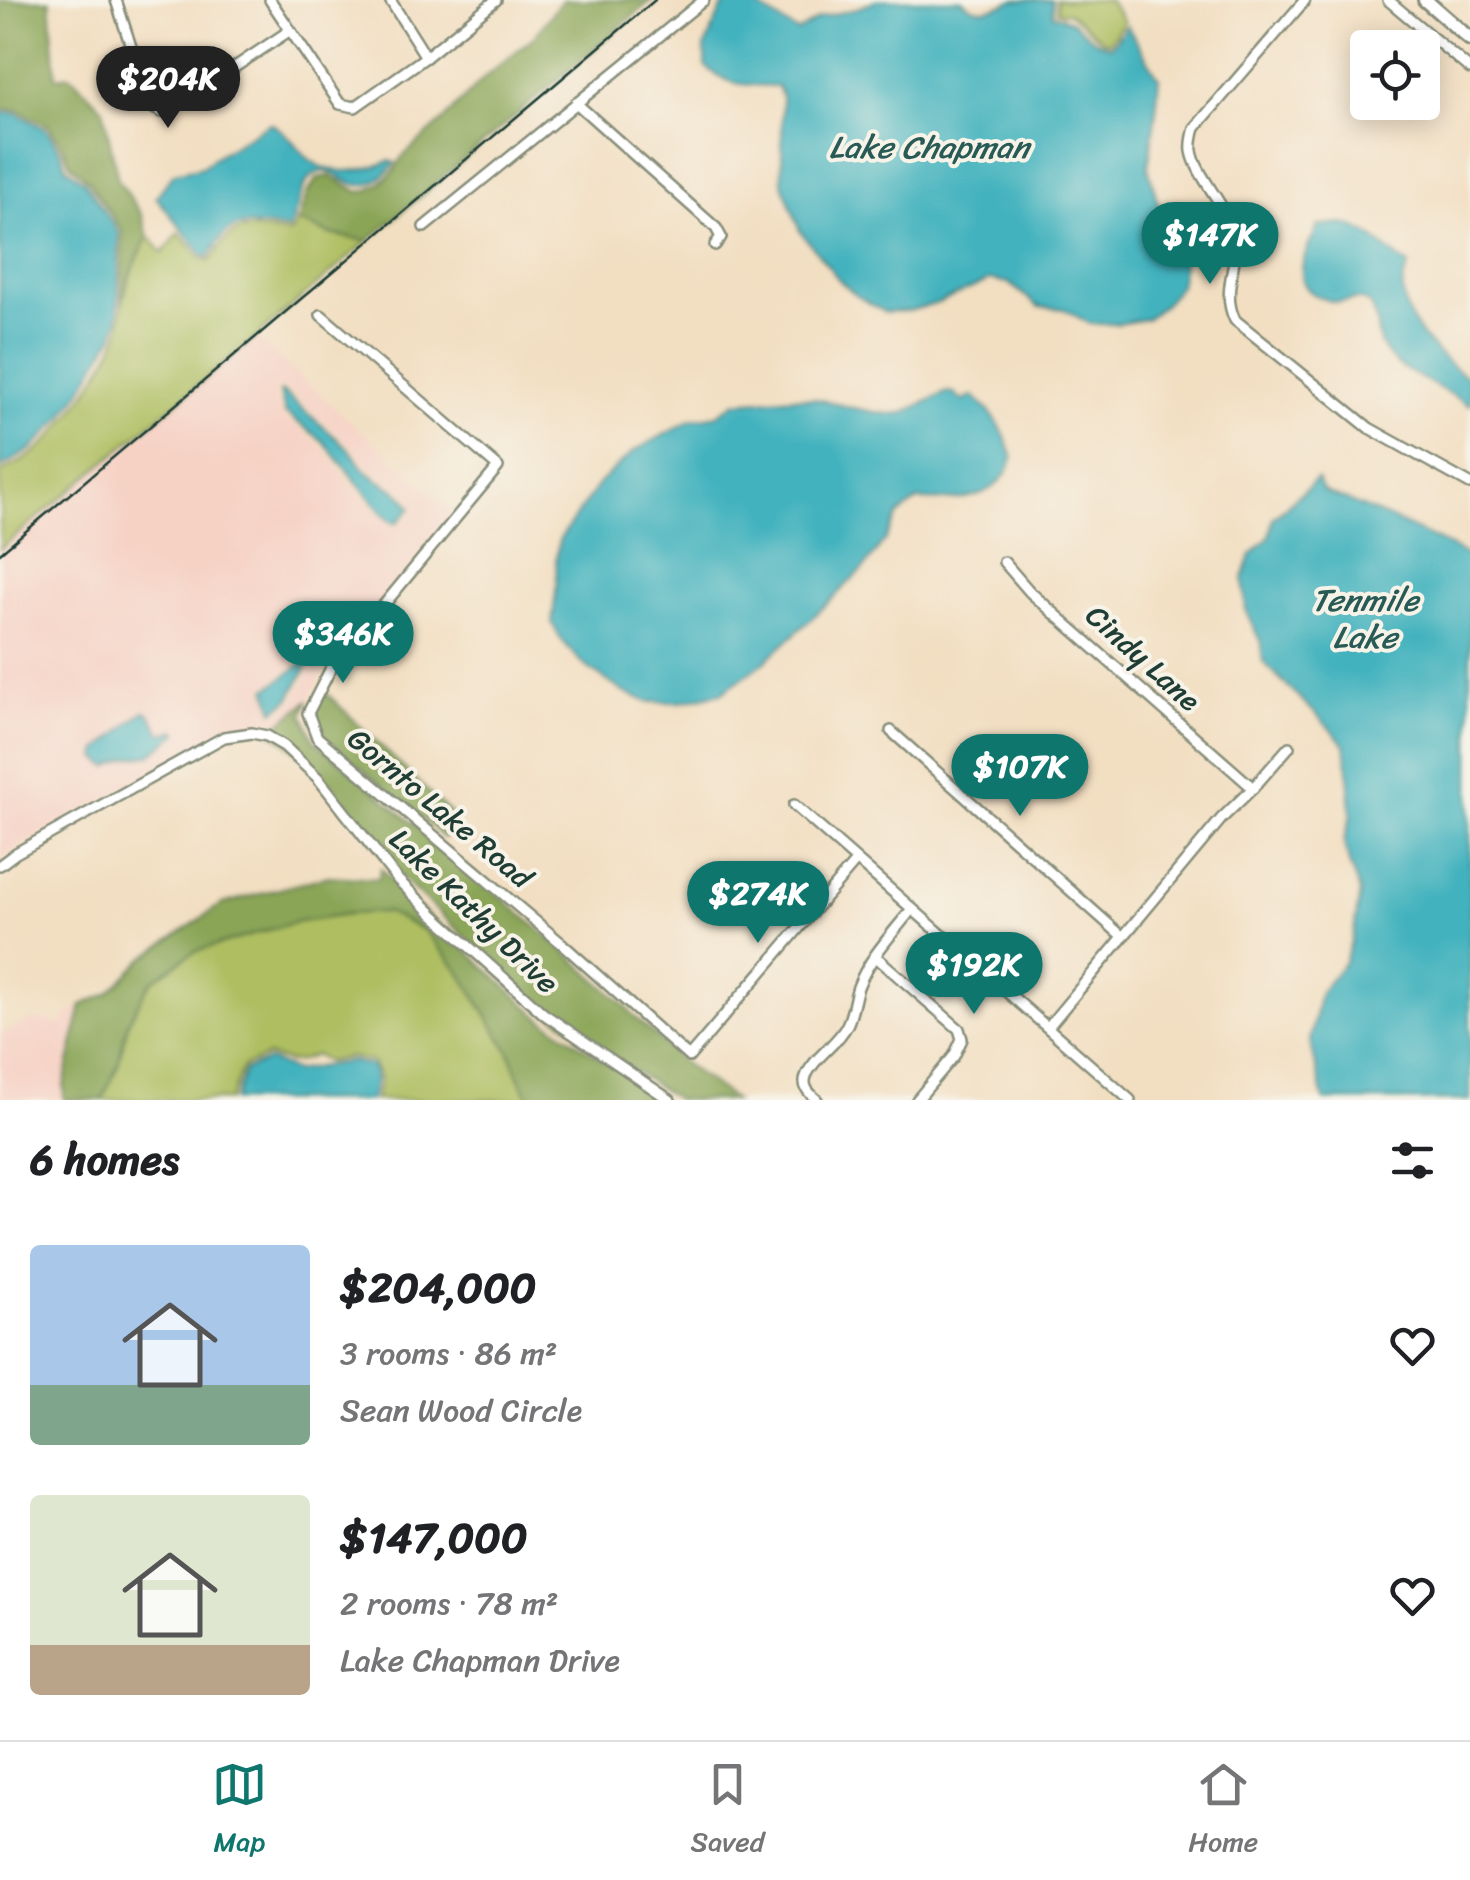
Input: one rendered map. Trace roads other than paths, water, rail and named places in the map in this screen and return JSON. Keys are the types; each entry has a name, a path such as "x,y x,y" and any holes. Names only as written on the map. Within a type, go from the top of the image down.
{"street":[{"path":"116,0 150,106 160,112 170,111 290,32"},
{"path":"270,0 340,104 355,107 426,57 496,0"},
{"path":"390,0 426,57"},
{"path":"424,227 704,0"},
{"path":"1305,0 1194,128 1192,148 1196,162 1221,201 1234,238 1229,307 1235,320 1369,428 1470,484"},
{"path":"1388,0 1470,69"},
{"path":"1425,0 1470,39"},
{"path":"1460,61 1470,50"},
{"path":"576,103 716,228 721,237 715,245"},
{"name":"Gornto Lake Road","path":"321,315 498,467 330,670 308,713 317,737 560,942 689,1057 856,861"},
{"name":"Cindy Lane","path":"1004,562 1030,592 1253,788"},
{"path":"891,731 1123,936"},
{"name":"Lake Kathy Drive","path":"0,864 224,737 242,732 267,736 284,746 318,778 396,880 520,994 561,1028 670,1100"},
{"path":"1048,1028 1222,818 1288,748"},
{"path":"794,805 1130,1100"},
{"path":"817,1100 806,1090 807,1074 841,1035 874,956 912,910"},
{"path":"874,956 959,1029 962,1039 954,1056 917,1100"}],"water":[{"name":"Lake Chapman","path":"733,0 751,2 798,32 819,18 877,0 962,0 983,10 1017,0 1052,0 1053,15 1111,46 1127,26 1159,78 1148,167 1158,203 1178,234 1184,255 1180,285 1146,319 1119,324 1090,324 1064,309 1039,307 1009,283 990,280 909,311 884,312 857,296 800,231 782,183 782,97 778,86 731,82 705,66 705,47 722,8"},
{"path":"0,113 16,113 46,129 66,167 85,182 119,233 118,320 114,334 60,420 32,449 0,468"},
{"path":"270,123 324,168 346,171 395,163 368,185 321,172 303,188 289,229 238,227 223,236 208,257 203,255 156,197 174,173 202,167"},
{"path":"1344,224 1371,237 1409,265 1403,282 1409,315 1430,345 1470,379 1470,405 1390,358 1381,346 1369,304 1358,300 1330,301 1308,290 1303,263 1318,226"},
{"path":"280,392 348,448 367,472 403,497 411,508 397,523 382,513 323,441 285,413"},
{"path":"947,392 962,401 973,396 994,417 1013,458 1007,472 998,483 975,496 918,500 898,515 865,567 763,663 721,693 680,702 649,702 623,692 583,664 560,638 552,623 559,540 599,483 633,452 691,420 717,415 736,402 794,397 888,414 903,413"},
{"name":"Tenmile Lake","path":"1317,479 1323,491 1470,557 1470,1100 1324,1100 1310,1041 1320,992 1345,962 1360,892 1344,841 1351,815 1345,745 1263,662 1261,643 1246,611 1243,578 1251,555 1269,537 1273,518"},
{"path":"313,656 289,700 274,711 267,689"},
{"path":"144,711 162,734 176,730 178,733 150,755 127,758 108,767 97,758 98,751"},
{"path":"269,1060 295,1071 351,1061 372,1066 376,1079 371,1100 234,1100 245,1070"}],"railway":[{"path":"0,553 655,0"}]}
